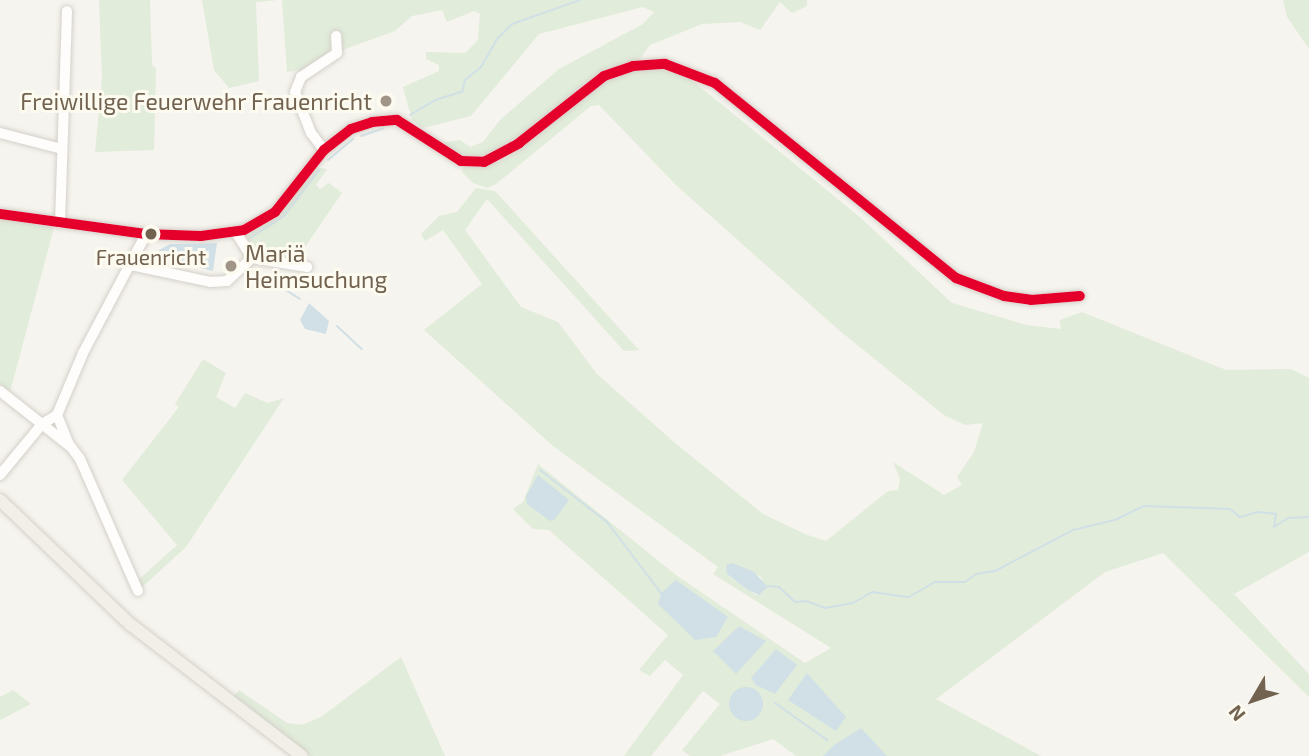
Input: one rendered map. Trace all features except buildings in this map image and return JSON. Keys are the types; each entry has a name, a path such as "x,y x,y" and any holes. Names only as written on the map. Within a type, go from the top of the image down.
{"main road":[{"path":"0,500 131,625 302,756"}],"street":[{"path":"60,223 67,10"},
{"path":"324,150 311,133 295,92 301,77 337,52 336,36"},
{"path":"0,214 146,234 236,232 256,226 275,212 324,150 351,130 372,122 397,120 471,163 505,153 604,76 633,66 676,66 715,83 956,278 1004,296 1031,300 1080,296"},
{"path":"0,133 62,149"},
{"path":"236,232 252,258 307,267"},
{"path":"0,475 42,424 57,415 83,353 146,234"},
{"path":"131,265 221,282 232,278 252,258"},
{"path":"0,391 71,447"},
{"path":"57,415 71,447 96,491 138,591"}],"green space":[{"path":"99,0 150,0 152,65 156,68 154,150 95,152 102,78"},
{"path":"202,0 278,0 256,2 259,81 229,88 214,70"},
{"path":"282,0 807,0 807,6 792,13 780,2 760,30 740,22 702,24 650,45 639,60 611,69 580,88 510,146 493,156 471,159 441,143 460,140 470,147 483,142 500,120 559,69 643,24 654,12 643,7 539,34 471,116 423,128 412,120 403,87 439,71 439,65 426,59 426,52 465,53 478,40 480,14 474,11 447,22 442,10 412,16 395,31 337,52 301,77 299,70 287,72"},
{"path":"1283,0 1309,0 1309,49 1287,17"},
{"path":"670,69 695,76 693,81 861,218 952,303 1026,325 1061,329 1060,320 1082,312 1226,370 1291,369 1309,378 1309,552 1234,594 1309,674 1309,697 1163,553 1105,572 936,699 1041,756 796,756 773,739 720,756 690,756 682,750 720,704 703,691 651,756 624,756 683,675 665,660 650,676 639,670 668,635 549,530 533,529 513,509 523,502 538,464 676,575 805,663 831,648 713,574 718,567 553,446 424,330 482,284 443,230 425,241 421,234 439,216 457,212 476,188 495,191 639,350 624,351 487,199 465,230 521,307 558,322 597,374 675,443 763,514 805,534 826,541 888,491 898,490 900,479 893,462 944,495 962,485 957,477 974,452 983,423 965,425 944,415 840,331 676,185 599,105 591,106 496,184 487,188 473,183 462,172 463,168 499,162 514,154 606,81 632,71","holes":["733,563 761,577 765,590 756,595 727,574"]},
{"path":"315,167 327,169 316,185 320,189 329,183 342,193 296,260 253,254 247,235 280,213"},
{"path":"0,217 56,220 10,392 0,384"},
{"path":"203,359 226,373 216,397 235,408 245,393 268,403 284,398 186,547 138,591 135,583 177,545 122,480 179,407 175,404"},
{"path":"401,657 445,756 310,756 233,697 239,690 287,723 302,725 321,717"},
{"path":"13,690 31,704 0,720 0,697"}],"shaded area":[{"path":"217,243 213,271 158,257 159,250 170,244"},
{"path":"309,303 329,321 326,334 305,329 300,320"},
{"path":"538,475 569,500 555,519 550,521 527,504 526,496"},
{"path":"733,563 754,572 768,587 759,595 748,590 727,574 726,565"},
{"path":"676,580 728,617 716,637 695,640 658,604 661,593"},
{"path":"739,626 766,641 736,674 713,651"},
{"path":"776,649 797,665 775,694 756,685 751,678"},
{"path":"807,673 846,717 836,731 788,700"},
{"path":"746,687 758,692 763,704 758,716 746,721 734,716 729,704 734,692"},
{"path":"861,728 887,756 823,756 834,745"}],"waterway":[{"path":"410,115 435,100 462,92 465,80 481,67 498,38 512,24 580,0"},
{"path":"361,136 384,128"},
{"path":"328,160 353,139"},
{"path":"250,238 284,216 319,170"},
{"path":"260,274 300,299"},
{"path":"337,326 362,349"},
{"path":"540,470 607,522 661,593"},
{"path":"768,586 779,587 795,602 806,601 825,608 853,603 872,592 909,597 935,582 965,582 976,574 995,571 1073,530 1115,520 1144,506 1230,509 1240,517 1258,512 1276,514 1274,527 1288,518 1309,517"},
{"path":"775,703 827,740"}],"transit line":[{"path":"0,214 146,234 201,236 244,230 275,212 324,150 351,129 372,122 397,120 461,161 484,162 519,143 604,76 633,66 665,64 715,83 956,278 1004,296 1031,300 1080,296"}],"place":[{"name":"Freiwillige Feuerwehr Frauenricht","path":"386,101"},
{"name":"Frauenricht","path":"151,234"},
{"name":"Mariä Heimsuchung","path":"231,266"}]}
